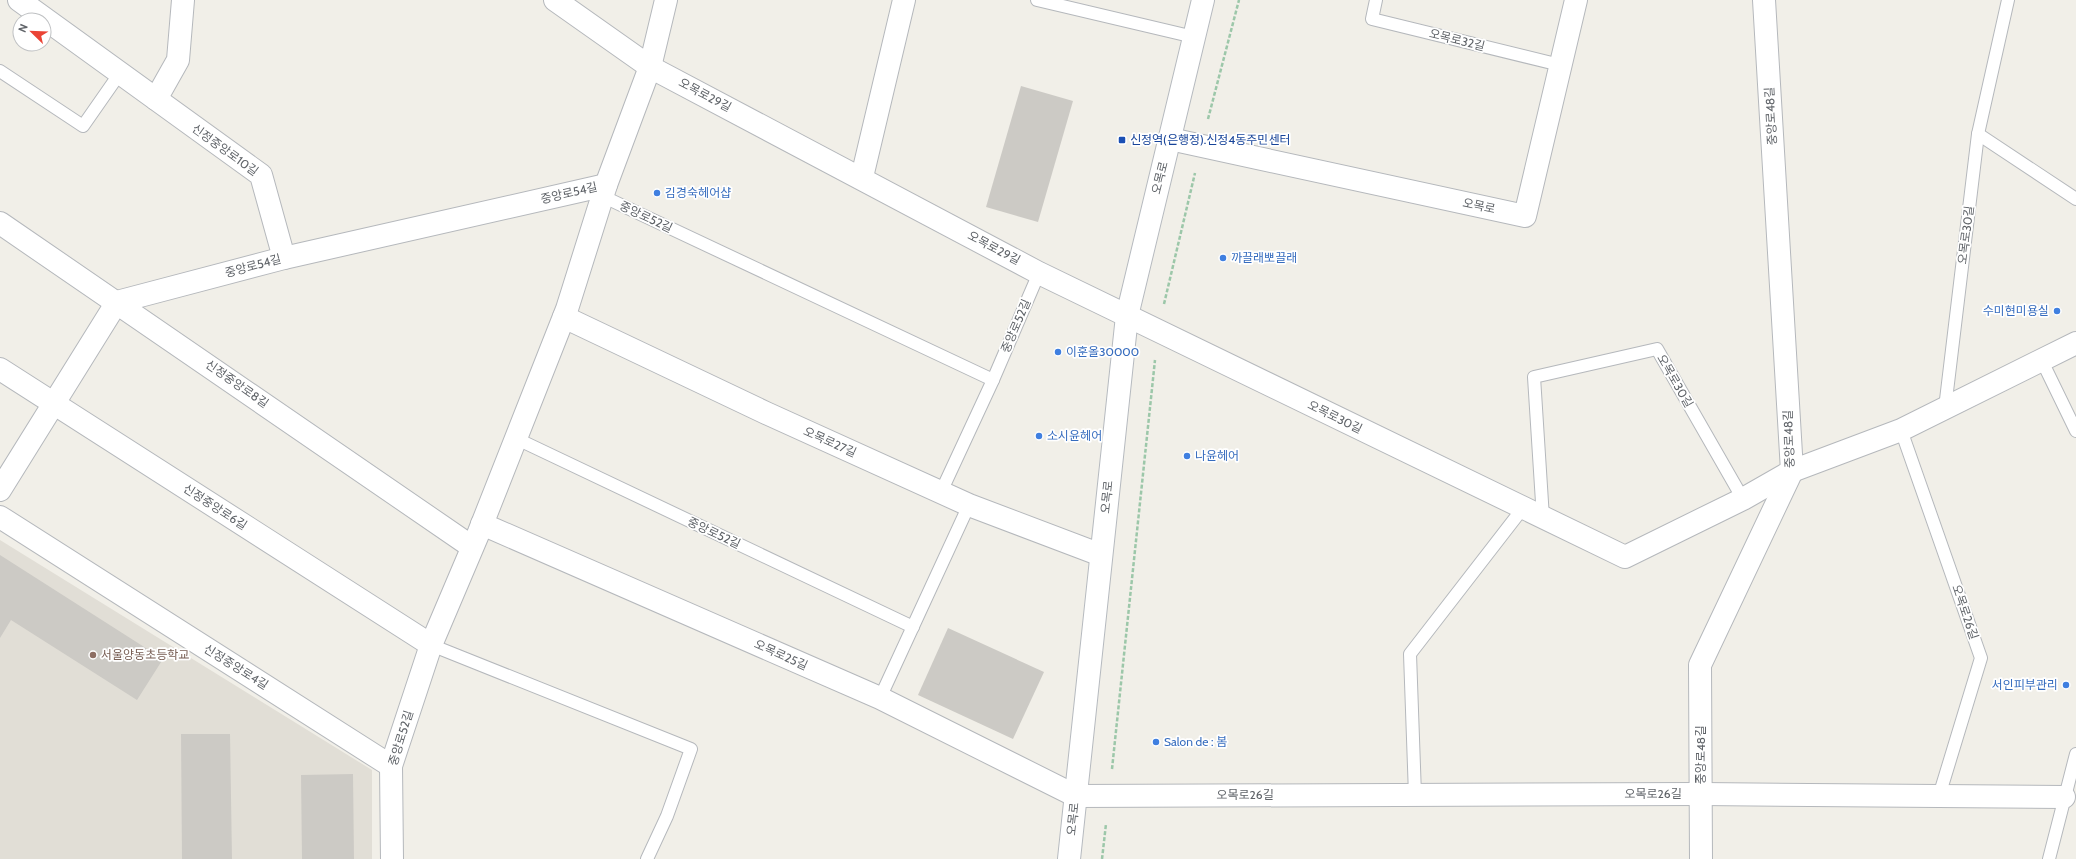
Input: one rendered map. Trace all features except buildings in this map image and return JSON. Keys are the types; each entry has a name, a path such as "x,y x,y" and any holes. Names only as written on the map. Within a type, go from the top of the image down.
{"street":[{"name":"신정중앙로10길","path":"19,0 261,175 284,258"},
{"path":"156,99 178,60 183,0"},
{"name":"오목로29길","path":"555,0 650,67 862,177 1039,273 1127,316"},
{"name":"중앙로52길","path":"392,859 391,766 431,645 482,524 564,317 604,191 650,67 666,0"},
{"path":"862,177 903,0"},
{"name":"오목로","path":"1069,859 1127,316 1203,0"},
{"name":"오목로","path":"1170,139 1525,216 1576,0"},
{"name":"중앙로48길","path":"1701,859 1700,665 1792,470 1764,0"},
{"name":"중앙로54길","path":"118,302 284,258 604,191"},
{"name":"신정중앙로8길","path":"0,224 118,302 472,547"},
{"path":"0,490 118,302"},
{"name":"오목로30길","path":"1127,316 1625,557 1743,499 1792,470 1901,430 2076,343"},
{"name":"오목로27길","path":"564,317 766,413 969,505 1101,555"},
{"name":"신정중앙로6길","path":"0,369 431,645"},
{"name":"신정중앙로4길","path":"0,517 391,766"},
{"name":"오목로25길","path":"482,524 880,698 1076,796"},
{"name":"오목로26길","path":"1076,796 1701,794 2064,797"}],"lane":[{"path":"1037,0 1194,37"},
{"name":"오목로32길","path":"1376,0 1372,19 1560,66"},
{"name":"오목로30길","path":"1945,408 1978,134 2008,0"},
{"path":"0,71 83,126 120,73"},
{"path":"1978,134 2076,199"},
{"name":"중앙로52길","path":"604,191 993,380"},
{"name":"중앙로52길","path":"941,492 993,380 1039,273"},
{"name":"오목로30길","path":"1543,518 1534,377 1657,349 1743,499"},
{"path":"2042,361 2076,431"},
{"name":"오목로26길","path":"1901,430 1981,658 1939,796"},
{"name":"중앙로52길","path":"515,438 913,628"},
{"path":"880,698 969,505"},
{"path":"1415,795 1410,654 1523,508"},
{"path":"431,645 690,749 667,816 647,859"},
{"path":"2049,859 2076,754"}],"path":[{"path":"1102,859 1158,331 1201,146 1239,0"}],"shaded area":[{"name":"서울양동초등학교","path":"0,540 372,770 372,859 0,859"}],"place":[{"name":"신정역(은행정).신정4동주민센터","path":"1122,140"},
{"name":"김경숙헤어샵","path":"657,193"},
{"name":"까끌래뽀끌래","path":"1223,258"},
{"name":"수미현미용실","path":"2057,311"},
{"name":"이훈올30000","path":"1058,352"},
{"name":"소시윤헤어","path":"1039,436"},
{"name":"나윤헤어","path":"1187,456"},
{"name":"서울양동초등학교","path":"93,655"},
{"name":"서인피부관리","path":"2066,685"},
{"name":"Salon de : 봄","path":"1156,742"}]}
